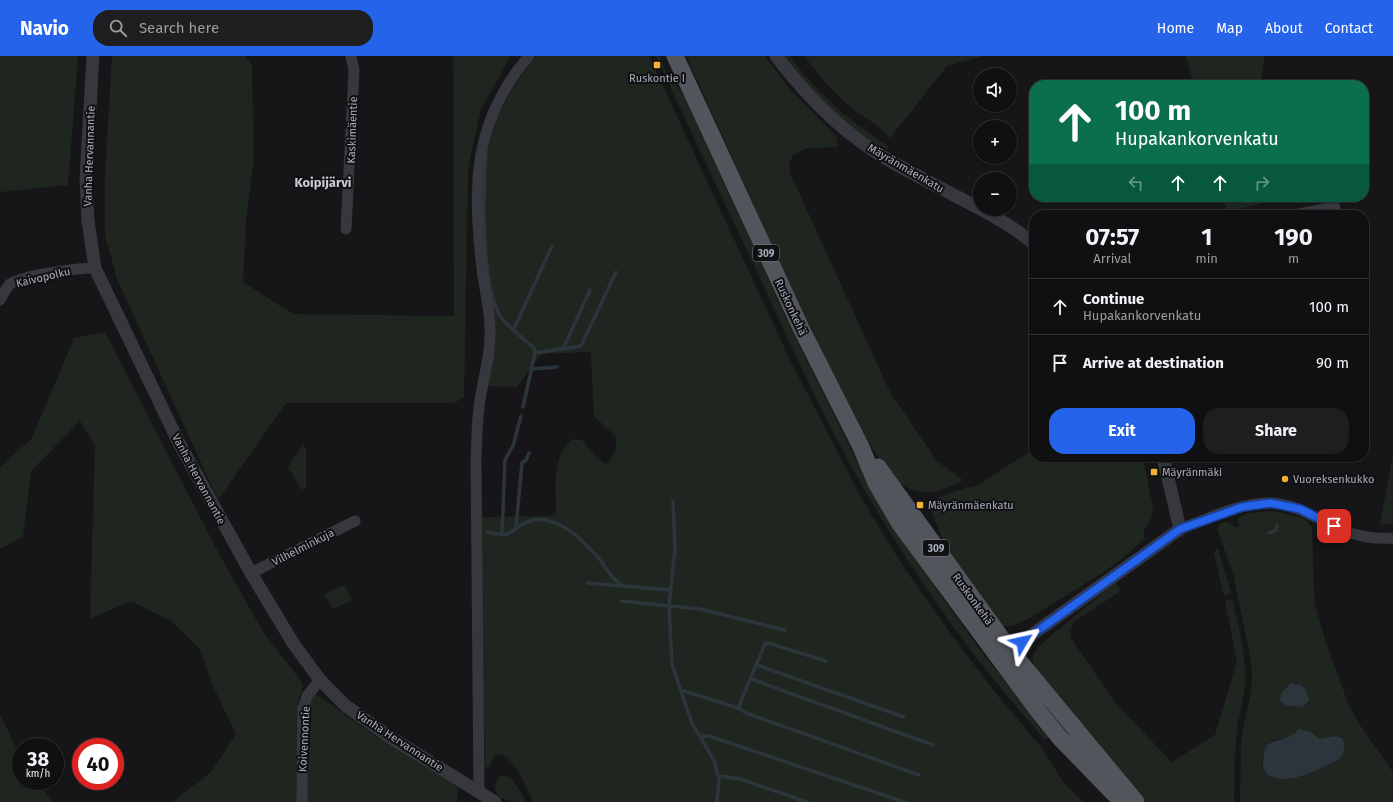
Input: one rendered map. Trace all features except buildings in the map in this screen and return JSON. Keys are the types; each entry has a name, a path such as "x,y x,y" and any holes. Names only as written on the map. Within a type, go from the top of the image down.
{"main road":[{"name":"Ruskonkehä","path":"675,56 797,321 861,447 886,477 1060,738 1122,802"},
{"name":"Ruskonkehä","path":"1004,655 1136,802"}],"street":[{"name":"Vanha Hervannantie","path":"93,56 86,179 88,221 95,268 179,443 251,573 293,643 320,680 346,706 388,736 495,802"},
{"name":"Kaskimäentie","path":"346,229 354,70 351,56"},
{"path":"479,792 476,458 477,420 490,346 490,328 479,240 478,190 480,158 486,129 499,98 516,72 529,56"},
{"name":"Mäyränmäenkatu","path":"776,56 814,102 853,136 890,161 990,214 1029,240"},
{"path":"1320,210 1335,207"},
{"name":"Kaivopolku","path":"0,300 9,285 20,280 83,268 95,268"},
{"path":"1164,462 1180,529"},
{"path":"1004,655 1180,529 1242,507 1270,503 1300,509 1345,531 1380,539 1393,538"},
{"name":"Vilhelminkuja","path":"251,573 355,521"},
{"name":"Koivennontie","path":"302,802 303,709 307,696 320,680"}],"shaded area":[{"path":"0,56 78,56 68,185 0,192"},
{"path":"112,56 245,56 252,65 254,159 246,220 243,282 293,314 454,316 453,56 511,56 481,109 468,168 464,398 453,403 286,403 218,500 117,279 105,235 105,174"},
{"path":"536,56 649,56 791,362 862,499 901,563 951,634 998,696 1042,748 1063,782 1083,802 533,802 514,765 503,755 497,754 493,758 490,767 485,767 480,517 552,516 556,513 556,473 558,463 566,446 573,439 582,440 597,458 606,464 613,456 616,444 616,437 594,416 591,354 589,352 543,354 539,357 517,387 488,386 490,288 483,201 487,156 491,136 498,117 520,78"},
{"path":"656,56 659,56 666,72 684,96 786,318 866,479 939,593 981,651 1049,737 1046,739 1044,739 999,686 936,603 863,488 803,371"},
{"path":"686,56 765,56 789,88 835,135 837,147 807,148 793,155 789,165 790,173 890,392 937,461 963,480 960,482 933,492 919,492 906,487 884,466 865,436 796,297"},
{"path":"783,56 790,56 811,82 834,106 860,127 888,146 888,149 879,146 852,128 831,109"},
{"path":"804,56 983,56 947,66 890,138 878,126 857,112 835,93"},
{"path":"1186,56 1265,56 1261,80 1193,80"},
{"path":"1224,202 1263,202 1235,210 1226,210"},
{"path":"105,332 218,552 262,630 301,681 303,686 299,699 298,802 173,802 211,772 236,734 212,684 200,649 171,621 131,601 90,619 95,445 80,421 31,471 23,537 0,549 0,467 32,438 74,338"},
{"path":"303,444 306,448 306,489 301,489 288,467"},
{"path":"1029,452 1029,462 1144,462 1153,508 1151,519 1144,529 1144,539 1121,559 1098,576 1028,619 1017,624 1005,626 1002,625 946,549 929,505 934,499 962,489 976,486"},
{"path":"1393,453 1393,524 1380,525"},
{"path":"1272,511 1303,518 1312,527 1315,605 1326,642 1348,703 1360,725 1393,772 1393,802 1240,802 1241,739 1251,692 1252,673 1233,573 1217,529 1223,522 1230,523 1235,528 1240,526 1237,519 1247,513","holes":["1291,683 1298,684 1299,707 1287,706 1281,693","1303,729 1319,739 1335,736 1342,738 1345,746 1340,758 1297,777 1265,772 1262,759 1264,750 1269,743 1289,737"]},
{"path":"1216,549 1218,549 1231,592 1224,597 1214,553"},
{"path":"1116,582 1121,591 1075,621 1070,629 1071,638 1116,704 1172,762 1215,735 1237,661 1225,601 1232,599 1239,627 1245,665 1245,681 1236,740 1234,802 1146,802 1113,767 1033,667 1033,655 1041,644"},
{"path":"345,585 352,600 333,609 324,594"},
{"path":"1291,683 1301,685 1306,690 1309,700 1303,707 1287,706 1280,701 1281,693"},
{"path":"316,694 371,733 458,787 457,802 305,802 307,714 309,700"},
{"path":"0,714 12,739 12,790 43,790 52,802 0,802"},
{"path":"1300,729 1311,732 1319,739 1335,736 1342,738 1345,746 1342,755 1338,760 1313,772 1294,778 1276,778 1268,775 1263,765 1265,748 1271,742 1291,735"},
{"path":"503,775 511,778 527,802 506,800 498,795 495,785 499,776"}],"waterway":[{"path":"486,154 484,191 486,259 493,299 501,317 534,348 535,353"},
{"path":"514,329 552,246"},
{"path":"523,407 535,353 581,346 616,272"},
{"path":"563,349 590,290"},
{"path":"532,369 557,367"},
{"path":"502,535 505,460 513,446 521,416"},
{"path":"516,527 522,463 526,460 529,453"},
{"path":"673,501 675,549 669,605 672,665 692,723 715,762 719,781 717,802"},
{"path":"487,532 505,535 529,521 544,520 553,522 572,532 588,546 613,578 623,586"},
{"path":"1269,533 1276,530 1277,525"},
{"path":"587,583 670,590"},
{"path":"621,601 700,609 785,630"},
{"path":"681,690 738,708 765,644 768,643 826,661"},
{"path":"757,665 904,717"},
{"path":"751,679 933,745"},
{"path":"738,708 746,713 919,775"},
{"path":"701,736 709,736 904,802"},
{"path":"719,776 740,779 807,802"}],"place":[{"name":"Ruskontie I","path":"657,65"},
{"name":"Mäyränmäki","path":"1154,472"},
{"name":"Vuoreksenkukko","path":"1285,479"},
{"name":"Mäyränmäenkatu","path":"920,505"}],"district":[{"name":"Koipijärvi","path":"323,182"}],"route":[{"path":"1022,642 1180,529 1242,507 1270,503 1300,509 1334,526"}]}
